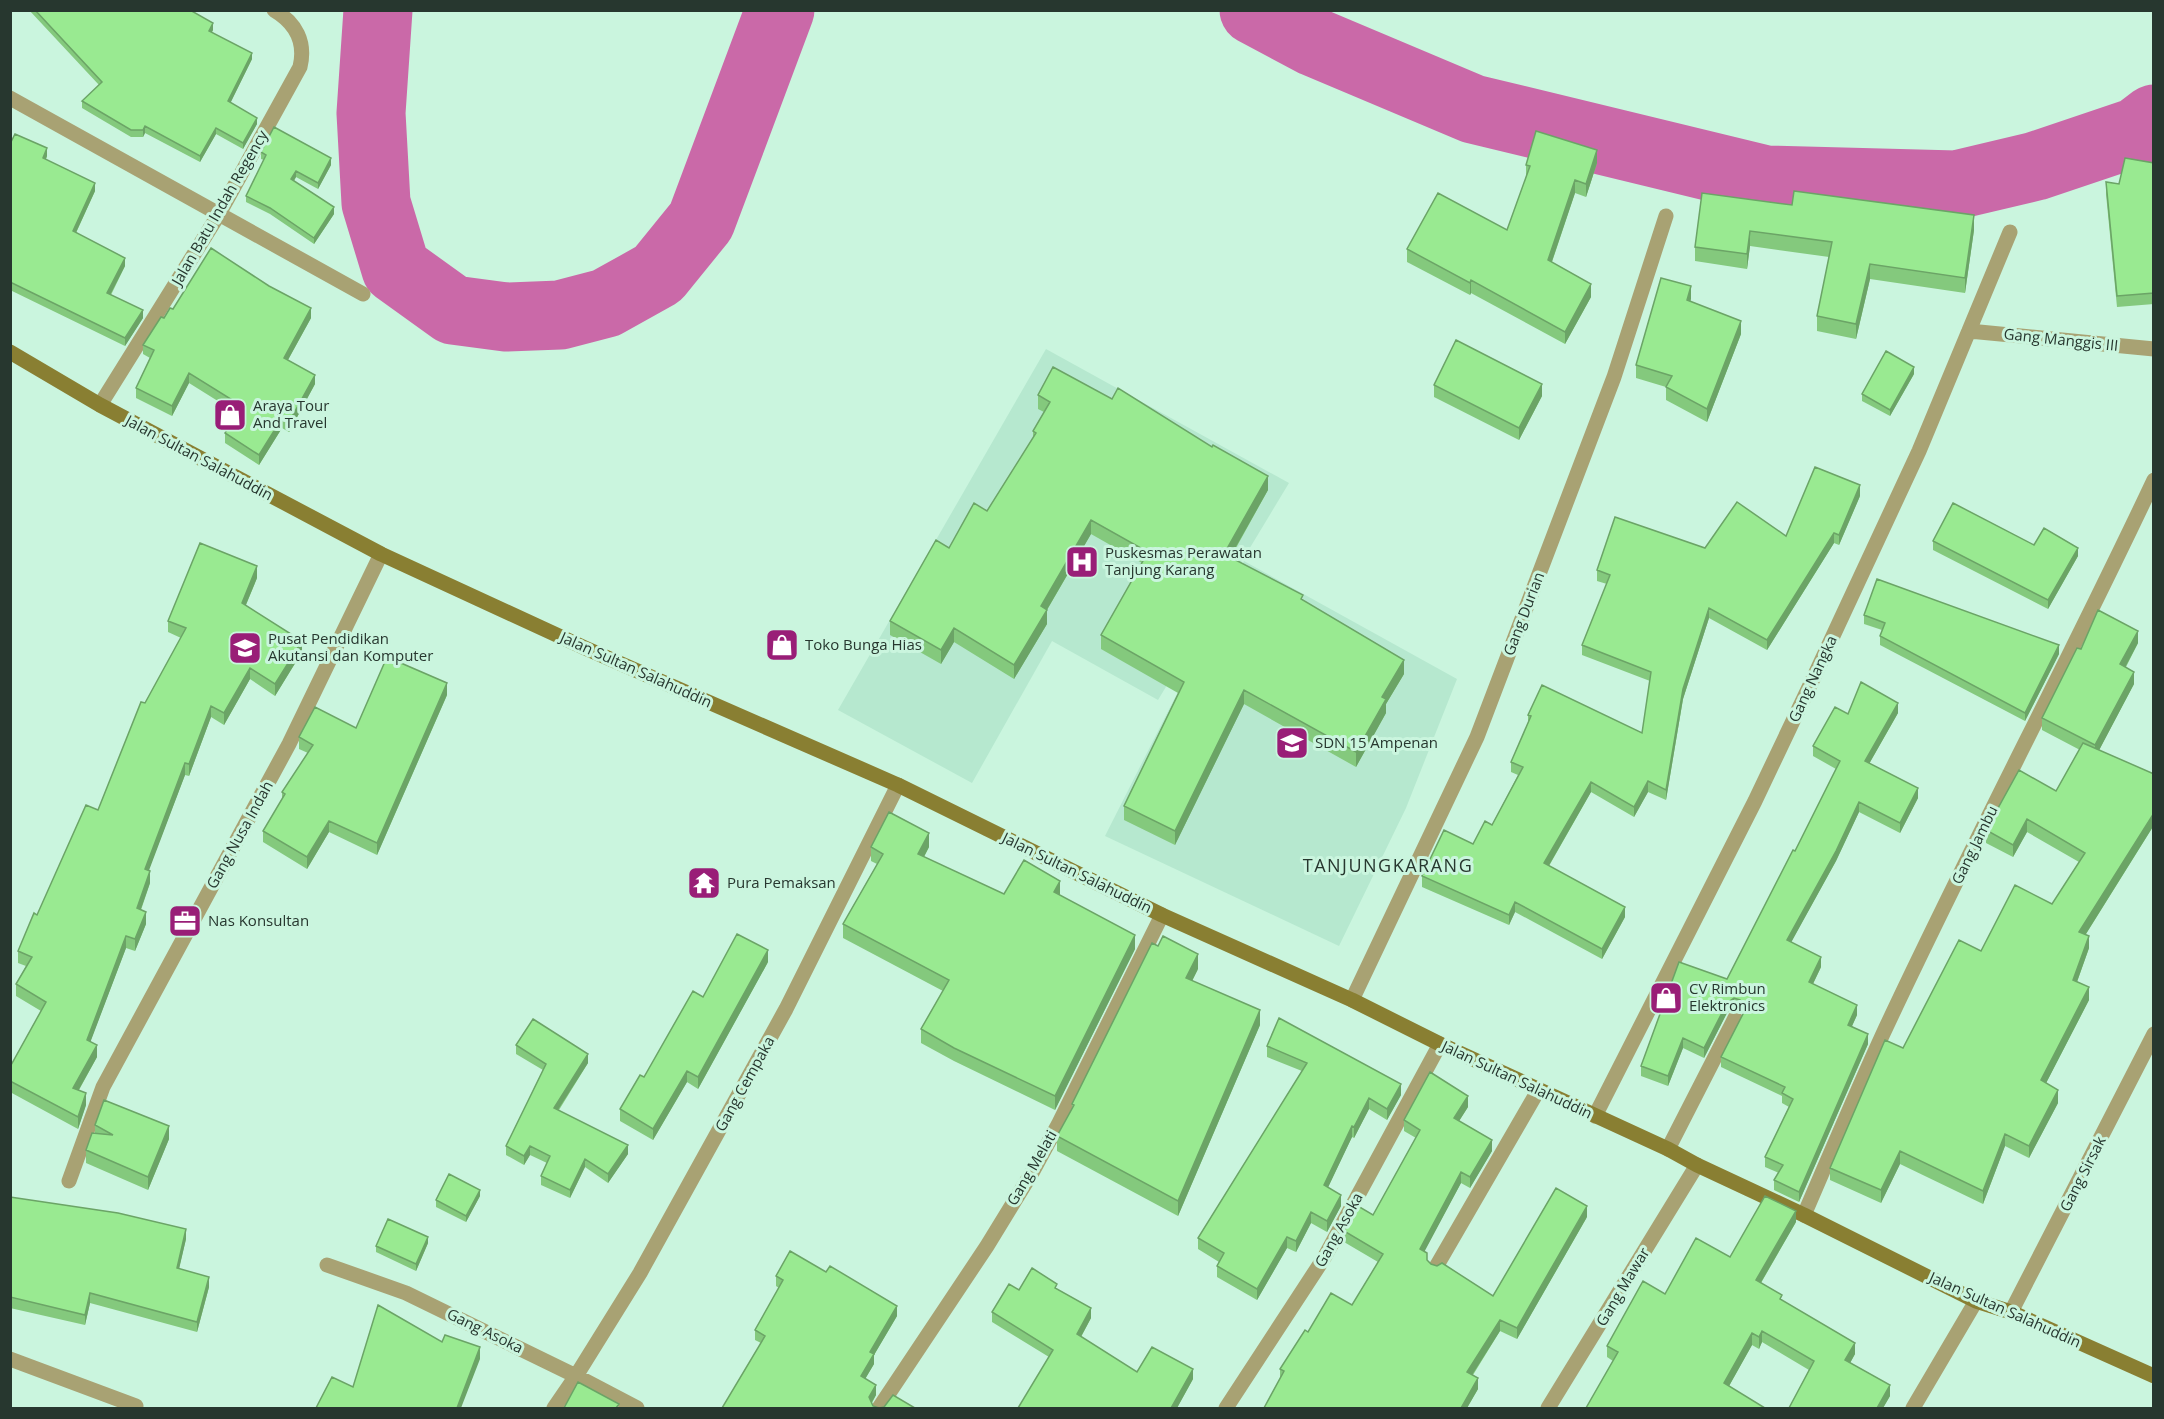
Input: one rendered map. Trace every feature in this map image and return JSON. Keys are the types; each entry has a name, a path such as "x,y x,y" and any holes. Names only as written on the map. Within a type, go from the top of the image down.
{"main road":[{"name":"Jalan Sultan Salahuddin","path":"10,352 100,405 381,554 585,648 898,785 1162,915 1352,1000 1440,1044 1668,1149 1976,1301 2011,1312 2154,1376"}],"street":[{"name":"Jalan Batu Indah Regency","path":"100,405 219,214 300,67 302,46 298,33 290,22 274,10"},
{"path":"10,98 363,294"},
{"name":"Gang Durian","path":"1352,1000 1477,736 1614,377 1666,216"},
{"name":"Gang Nangka","path":"1595,1116 1755,801 1919,451 2010,232"},
{"name":"Gang Manggis III","path":"1969,331 2154,349"},
{"name":"Gang Jambu","path":"1804,1215 1882,1036 2098,599 2154,480"},
{"name":"Gang Nusa Indah","path":"69,1181 103,1087 289,744 381,554"},
{"name":"Gang Cempaka","path":"554,1408 640,1273 786,1009 898,785"},
{"name":"Gang Melati","path":"879,1408 987,1246 1033,1171 1162,915"},
{"path":"1668,1149 1735,1018"},
{"name":"Gang Sirsak","path":"2011,1312 2154,1034"},
{"name":"Gang Asoka","path":"1226,1408 1324,1258 1440,1044"},
{"path":"1436,1267 1539,1089"},
{"name":"Gang Mawar","path":"1548,1408 1697,1165"},
{"name":"Gang Asoka","path":"327,1265 406,1293 637,1408"},
{"path":"1913,1408 1976,1301"},
{"path":"10,1359 136,1406"}],"shaded area":[{"name":"Puskesmas Perawatan Tanjung Karang","path":"1046,349 1289,483 1158,700 1052,641 972,783 838,710"},
{"name":"SDN 15 Ampenan","path":"1244,561 1457,679 1406,808 1339,946 1105,836"}],"building":[{"path":"35,10 190,10 213,23 209,31 252,53 228,101 257,118 243,143 216,128 200,156 145,126 143,130 131,130 82,101 102,82"},
{"path":"274,127 331,158 318,183 296,171 291,179 334,207 314,238 270,208 246,196 266,155 261,152"},
{"path":"1536,131 1597,150 1586,184 1575,180 1548,260 1591,284 1565,332 1471,280 1470,283 1407,249 1438,193 1507,230 1530,166 1526,165"},
{"path":"15,134 47,148 43,158 95,183 73,231 125,258 107,293 143,310 125,338 10,282 10,144"},
{"path":"2125,158 2154,163 2154,293 2117,296 2106,182 2119,184"},
{"path":"1794,191 1974,215 1965,278 1870,264 1856,324 1817,316 1832,242 1750,231 1747,254 1695,247 1702,193 1792,205"},
{"path":"211,248 269,286 311,308 284,358 315,375 289,422 282,418 259,455 225,433 242,406 189,373 172,406 136,388 154,350 143,345 161,317 164,318 170,308 173,309"},
{"path":"1661,278 1691,286 1687,300 1741,321 1707,409 1666,387 1672,376 1636,365"},
{"path":"1456,340 1542,384 1519,428 1434,385"},
{"path":"1886,351 1914,367 1890,410 1862,394"},
{"name":"Puskesmas Perawatan Tanjung Karang","path":"1053,367 1112,399 1118,388 1212,447 1213,445 1268,476 1224,554 1303,595 1301,599 1404,660 1382,697 1386,699 1356,752 1244,690 1175,831 1124,806 1184,682 1101,635 1148,552 1091,520 1041,606 1047,610 1014,665 954,628 941,650 890,621 936,540 949,548 974,503 987,511 1036,433 1033,431 1050,402 1038,395"},
{"path":"1815,467 1860,485 1839,535 1834,533 1767,640 1709,608 1683,689 1666,790 1648,781 1634,807 1591,782 1544,863 1625,907 1602,949 1515,902 1509,915 1422,876 1444,830 1473,844 1485,821 1492,825 1523,767 1511,762 1542,685 1642,733 1651,672 1582,645 1610,575 1597,570 1615,517 1705,548 1737,502 1786,536"},
{"path":"1953,503 2034,545 2044,528 2078,548 2048,600 1933,541"},
{"path":"200,543 257,566 242,603 302,641 275,684 250,668 224,713 211,706 189,764 185,763 145,869 150,871 137,908 146,912 135,939 126,936 87,1040 97,1045 73,1088 86,1093 78,1117 10,1081 10,1067 46,1002 16,984 32,957 18,951 34,913 37,915 86,805 98,810 141,702 145,703 186,628 168,621"},
{"path":"1877,579 2059,645 2025,713 1880,636 1885,623 1864,615"},
{"path":"2098,610 2138,631 2120,664 2134,672 2095,745 2042,718 2077,648 2081,649"},
{"path":"387,657 447,683 377,843 329,821 307,857 263,831 285,794 282,792 313,745 299,737 315,707 356,728"},
{"path":"1861,682 1898,703 1865,761 1918,788 1900,823 1859,802 1836,851 1787,940 1821,957 1809,982 1857,1005 1848,1025 1868,1034 1799,1192 1774,1180 1783,1165 1765,1157 1793,1099 1782,1093 1785,1087 1721,1057 1744,1012 1745,1007 1740,1000 1734,998 1727,1003 1704,1048 1683,1038 1668,1076 1641,1066 1679,962 1727,979 1840,761 1813,746 1835,707 1848,714"},
{"path":"2083,743 2154,774 2154,813 2079,932 2089,936 2073,980 2089,987 2041,1080 2058,1090 2029,1146 2005,1134 1983,1191 1900,1151 1881,1190 1830,1168 1885,1040 1903,1048 1959,940 1981,951 2015,885 2052,904 2085,853 2027,819 2013,845 1986,830 2019,770 2056,791"},
{"path":"889,812 929,833 918,854 1004,894 1024,860 1060,881 1054,892 1135,935 1055,1096 954,1048 921,1029 949,980 843,924 883,854 871,847"},
{"path":"737,934 768,950 698,1077 687,1071 653,1129 620,1109 640,1075 644,1077 693,991 703,997"},
{"path":"1163,936 1198,954 1186,978 1260,1010 1178,1201 1057,1136 1152,943 1158,946"},
{"path":"1279,1018 1401,1084 1387,1109 1369,1098 1354,1127 1352,1126 1324,1185 1341,1195 1327,1221 1311,1212 1296,1241 1287,1237 1257,1289 1217,1266 1224,1253 1198,1238 1307,1063 1267,1046"},
{"path":"533,1019 588,1054 554,1108 628,1145 608,1174 585,1159 570,1190 541,1176 550,1156 530,1146 524,1156 506,1146 546,1064 516,1045"},
{"path":"1430,1072 1468,1096 1454,1118 1492,1140 1470,1177 1461,1172 1420,1249 1427,1253 1427,1260 1431,1264 1437,1266 1442,1263 1493,1296 1556,1188 1587,1206 1517,1328 1500,1320 1467,1372 1478,1378 1461,1408 1264,1408 1284,1371 1280,1369 1305,1330 1308,1332 1331,1293 1352,1305 1383,1254 1344,1231 1358,1206 1373,1215 1420,1130 1404,1120"},
{"path":"104,1100 169,1126 148,1177 86,1150 92,1133 113,1135 95,1125"},
{"path":"449,1174 480,1190 466,1216 436,1200"},
{"path":"1765,1196 1796,1211 1756,1280 1782,1295 1780,1299 1855,1343 1845,1360 1890,1385 1877,1408 1789,1408 1814,1361 1762,1331 1759,1337 1752,1333 1724,1383 1765,1408 1586,1408 1618,1352 1607,1346 1643,1281 1665,1294 1696,1238 1730,1257"},
{"path":"10,1197 118,1213 186,1229 177,1268 209,1277 197,1322 90,1293 85,1315 10,1297"},
{"path":"388,1219 428,1237 416,1264 376,1246"},
{"path":"790,1251 826,1272 830,1266 897,1306 870,1352 874,1354 861,1376 876,1385 869,1397 873,1406 879,1408 722,1408 765,1336 755,1330 783,1280 776,1276"},
{"path":"1032,1268 1057,1284 1055,1288 1091,1308 1077,1334 1137,1372 1152,1347 1193,1369 1171,1408 1018,1408 1053,1350 992,1312 1009,1284 1019,1290"},
{"path":"378,1305 442,1342 445,1335 480,1347 457,1408 316,1408 332,1377 353,1387"},
{"path":"578,1382 619,1404 616,1408 564,1408"},
{"path":"893,1395 915,1408 879,1408 884,1407"}],"waterway":[{"path":"378,10 371,113 376,203 396,269 453,310 506,317 560,315 606,303 658,274 701,221 780,10"},
{"path":"1254,10 1314,42 1473,109 1766,180 1956,185 2036,166 2137,132 2154,119"}],"place":[{"name":"Araya Tour And Travel","path":"230,415"},
{"name":"Puskesmas Perawatan Tanjung Karang","path":"1082,562"},
{"name":"Toko Bunga Hias","path":"782,645"},
{"name":"Pusat Pendidikan Akutansi dan Komputer","path":"245,648"},
{"name":"SDN 15 Ampenan","path":"1292,743"},
{"name":"Pura Pemaksan","path":"704,883"},
{"name":"Nas Konsultan","path":"185,921"},
{"name":"CV Rimbun Elektronics","path":"1666,998"}],"district":[{"name":"TANJUNGKARANG","path":"1388,866"}]}
